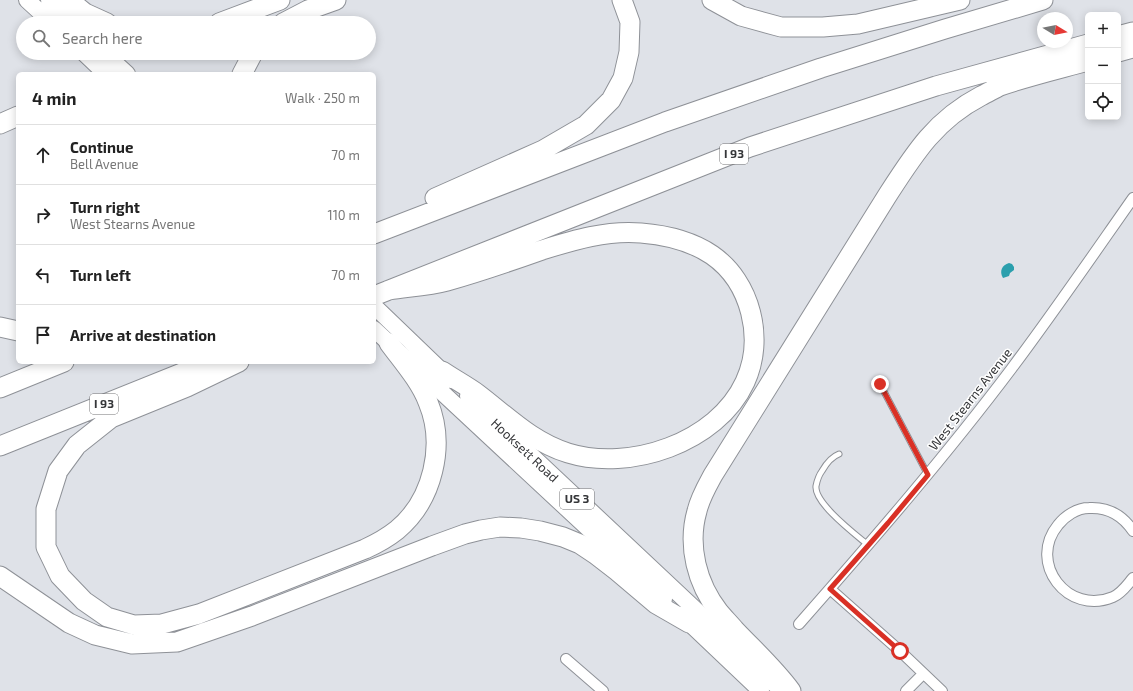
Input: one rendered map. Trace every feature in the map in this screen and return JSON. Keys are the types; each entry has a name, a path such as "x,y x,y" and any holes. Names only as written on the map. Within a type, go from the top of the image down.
{"highway":[{"path":"69,0 85,13 92,16"},
{"path":"238,16 280,0"},
{"path":"296,16 308,10 336,0"},
{"path":"376,228 410,209 543,150 586,125 611,100 624,78 629,52 630,22 622,0"},
{"path":"712,0 741,16 781,27 823,27 858,24 960,0"},
{"path":"376,233 665,122 821,68 1043,0"},
{"path":"1121,35 1133,32"},
{"name":"I 93","path":"381,293 750,147 936,86 1085,45"},
{"path":"1121,51 1133,48"},
{"path":"243,72 249,60"},
{"path":"791,691 719,612 707,594 698,573 694,553 695,523 702,495 913,155 933,132 969,102 999,86 1085,62"},
{"path":"0,124 16,117"},
{"path":"381,293 445,281 568,242 618,232 639,233 678,239 696,246 712,255 724,265 736,280 751,312 754,346 751,365 745,382 737,396 716,419 702,430 683,442 649,454 615,459 597,458 567,453 543,443 530,435 477,393 442,372"},
{"path":"0,327 16,331"},
{"path":"235,364 187,387 111,418 77,445 58,471 46,509 46,547 60,576 84,601 107,617 134,625 162,624 199,614 365,549 383,540 397,530 409,518 420,503 428,487 437,451 437,434 434,416 428,401 416,381 389,343"},
{"path":"0,388 59,364"},
{"name":"I 93","path":"0,446 204,364"},
{"path":"0,576 69,623 95,635 132,644 177,642 252,616 465,534 500,527 521,528 556,535 580,544 596,554 656,604 689,624"}],"main road":[{"path":"27,0 44,16"},
{"path":"49,0 66,16"},
{"path":"91,60 104,72"},
{"path":"111,60 124,72"},
{"name":"Hooksett Road","path":"376,308 442,372 782,691"},
{"name":"Hooksett Road","path":"376,331 760,691"}],"street":[{"name":"West Stearns Avenue","path":"799,624 928,475 1012,368 1133,198"},
{"path":"1133,531 1127,523 1116,514 1102,508 1088,508 1074,512 1062,520 1053,530 1048,542 1047,556 1049,569 1055,581 1064,591 1075,597 1088,601 1101,600 1129,590 1133,578"},
{"path":"830,589 900,651 942,691"},
{"path":"566,659 603,691"},
{"path":"906,691 923,674"}],"lane":[{"path":"880,384 928,475"},
{"path":"839,454 828,462 820,474 816,487 821,501 837,518 868,545"}],"water":[{"path":"1009,263 1012,264 1014,270 1009,276 1003,278 1001,273 1002,269"}],"route":[{"path":"880,384 928,475 830,589 900,651"}]}
